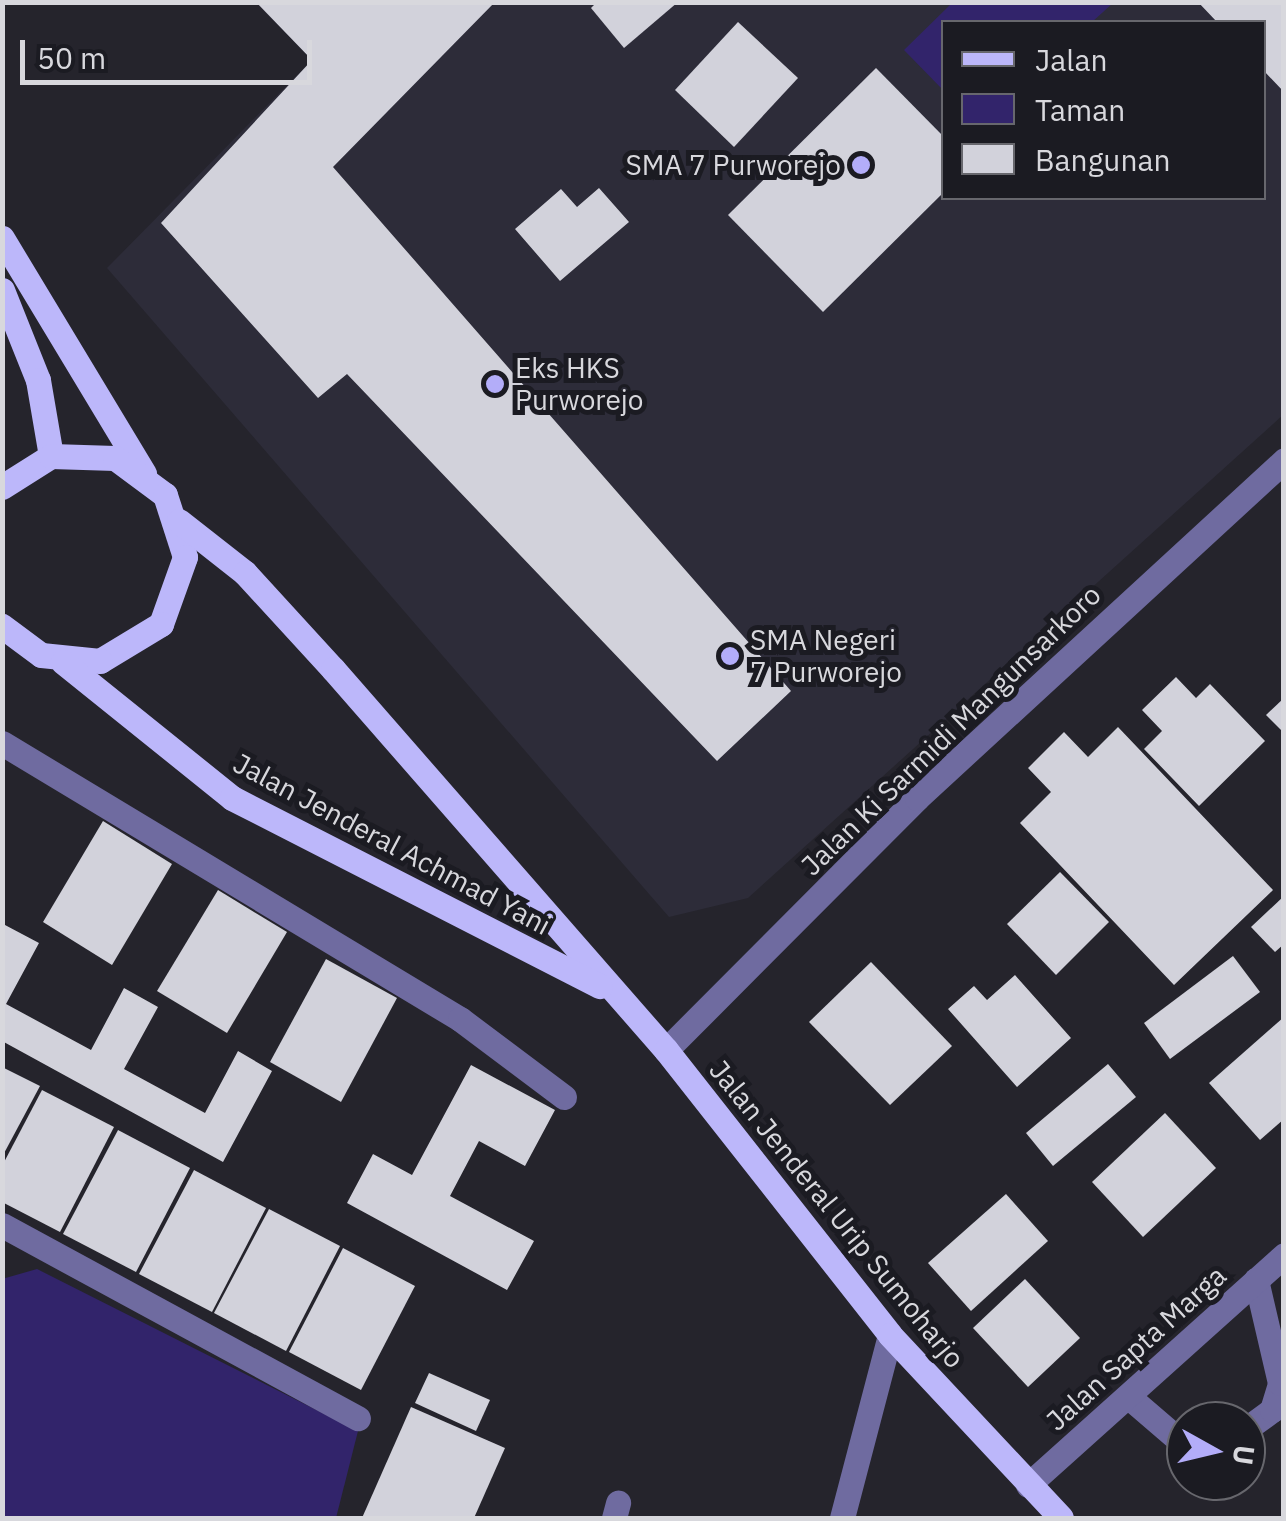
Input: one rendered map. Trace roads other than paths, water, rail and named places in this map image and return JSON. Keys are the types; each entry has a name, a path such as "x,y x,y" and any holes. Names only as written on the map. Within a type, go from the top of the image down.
{"main road":[{"name":"Jalan Jenderal Urip Sumoharjo","path":"2,238 144,473 178,521 290,621 609,991 666,1050 890,1334 1062,1518"},
{"path":"2,290 38,380 50,456"},
{"path":"2,487 50,456 99,455 144,473"},
{"path":"64,662 100,661 162,624 185,557 178,521"},
{"name":"Jalan Jenderal Achmad Yani","path":"8,636 64,662 232,798 609,991"}],"street":[{"name":"Jalan Ki Sarmidi Mangunsarkoro","path":"666,1050 917,798 1284,460"},
{"path":"2,743 460,1020 564,1097"},
{"path":"2,1226 358,1418"},
{"name":"Jalan Sapta Marga","path":"1028,1485 1130,1398 1284,1255"},
{"path":"1256,1280 1280,1383 1272,1410 1266,1415"},
{"path":"842,1518 890,1334"},
{"path":"1130,1398 1166,1429"}],"place":[{"name":"SMA 7 Purworejo","path":"861,165"},
{"name":"Eks HKS Purworejo","path":"495,384"},
{"name":"SMA Negeri 7 Purworejo","path":"730,656"}]}
